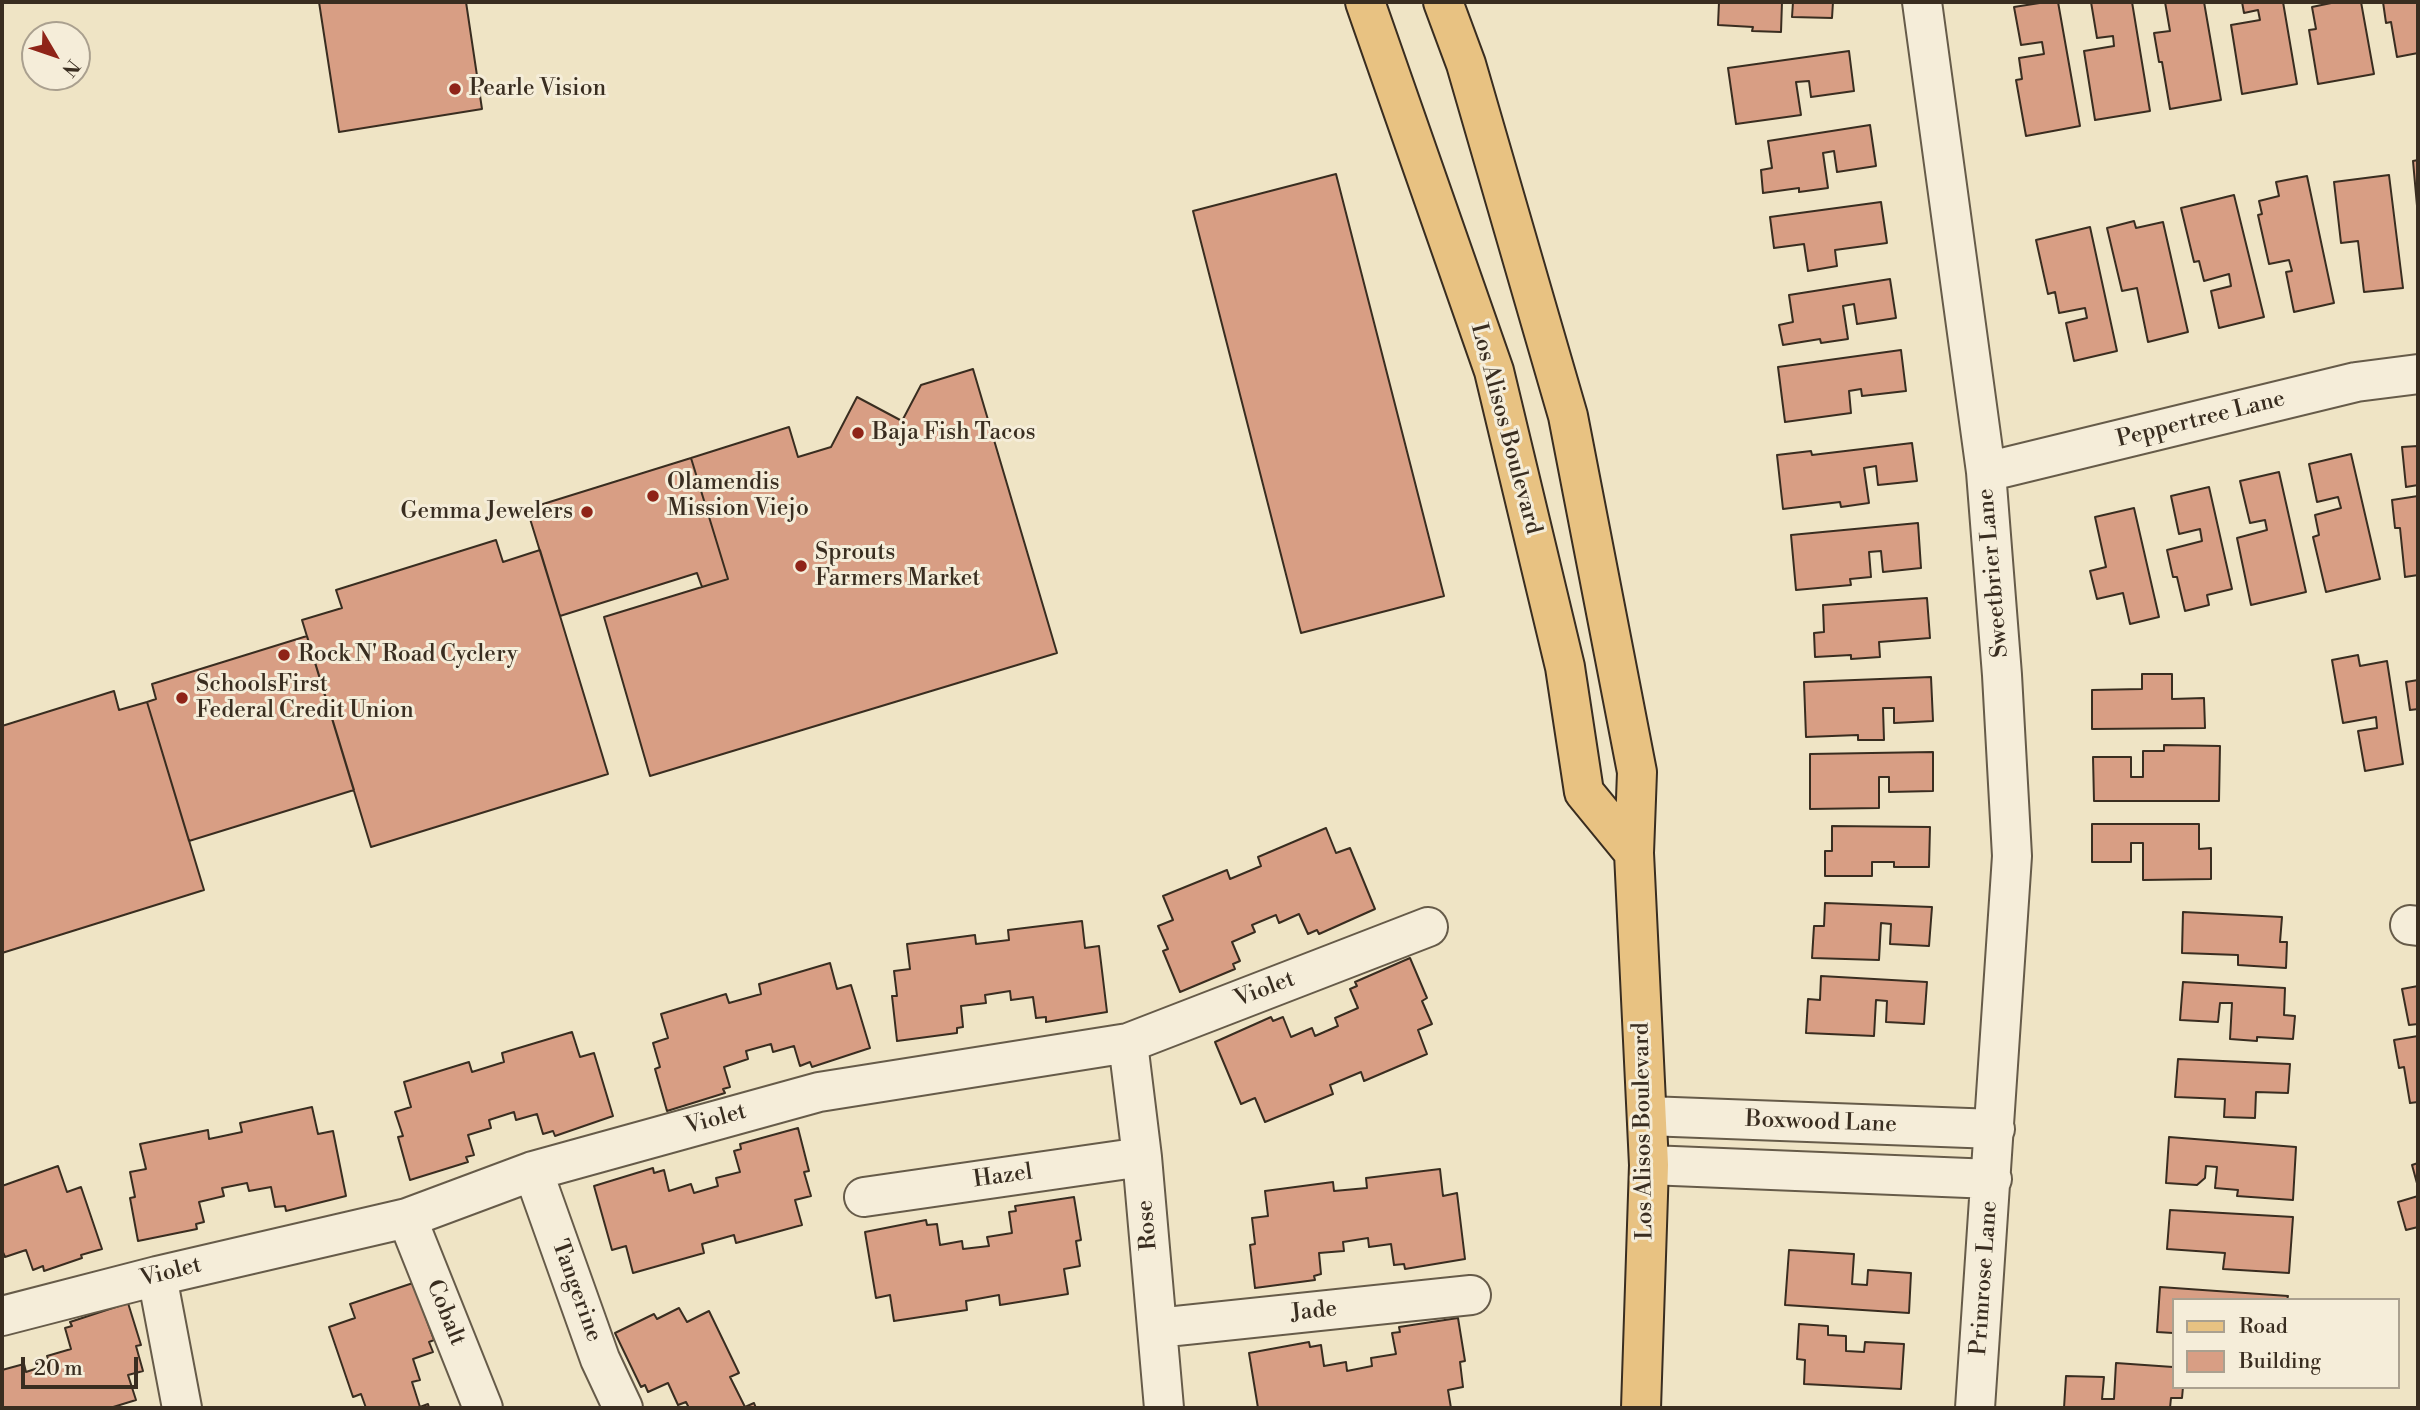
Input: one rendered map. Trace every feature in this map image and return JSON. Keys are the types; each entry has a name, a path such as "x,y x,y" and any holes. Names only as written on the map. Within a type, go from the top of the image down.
{"main road":[{"name":"Los Alisos Boulevard","path":"1365,2 1494,371 1565,667 1584,792 1634,853"},
{"name":"Los Alisos Boulevard","path":"1443,2 1466,64 1568,416 1637,772 1634,853 1649,1165 1641,1408"}],"street":[{"name":"Sweetbrier Lane","path":"1922,2 1986,472 2003,675 2012,856 1994,1152"},
{"name":"Peppertree Lane","path":"1986,472 2356,382 2418,374"},
{"name":"Violet","path":"2,1317 157,1276 407,1218 533,1171 819,1091 1128,1043 1428,927"},
{"name":"Rose","path":"1128,1043 1142,1157 1164,1408"},
{"name":"Boxwood Lane","path":"1647,1116 1994,1152"},
{"path":"1649,1165 1994,1152"},
{"name":"Primrose Lane","path":"1975,1408 1994,1152"},
{"name":"Hazel","path":"863,1197 1142,1157"},
{"name":"Tangerine","path":"533,1171 600,1360 623,1408"},
{"name":"Cobalt","path":"407,1218 483,1408"},
{"path":"157,1276 182,1408"},
{"name":"Jade","path":"1157,1328 1471,1295"}],"building":[{"path":"319,2 466,2 482,109 339,132"},
{"path":"1719,2 1782,2 1781,32 1752,31 1753,27 1718,25"},
{"path":"1793,2 1833,2 1832,18 1792,17"},
{"path":"2058,2 2080,126 2026,136 2016,80 2022,79 2019,58 2044,54 2042,42 2021,45 2014,7"},
{"path":"2091,2 2132,2 2150,111 2095,120 2084,51 2114,46 2113,36 2097,38"},
{"path":"2165,2 2204,2 2221,100 2170,109 2154,33 2170,31"},
{"path":"2242,2 2283,2 2297,84 2242,94 2231,25 2260,20 2258,10 2244,13"},
{"path":"2336,2 2361,2 2374,74 2318,84 2309,30 2316,29 2312,7"},
{"path":"2383,2 2418,2 2418,53 2397,57 2391,22 2386,23"},
{"path":"1849,51 1854,91 1811,97 1809,81 1796,82 1801,115 1736,124 1728,68"},
{"path":"1870,125 1876,166 1837,172 1834,151 1823,153 1828,188 1799,192 1799,188 1763,193 1761,170 1772,168 1768,141"},
{"path":"2418,160 2418,217 2413,161"},
{"path":"1336,174 1444,596 1301,633 1193,211"},
{"path":"2389,175 2403,288 2364,292 2358,241 2341,243 2334,182"},
{"path":"2307,176 2334,303 2294,312 2286,272 2292,271 2289,260 2269,264 2258,215 2262,214 2259,201 2279,196 2276,182"},
{"path":"2234,195 2264,317 2219,328 2211,291 2231,286 2229,274 2204,281 2199,261 2194,262 2181,208"},
{"path":"1881,202 1887,243 1835,250 1837,266 1808,271 1804,244 1774,248 1770,217"},
{"path":"2134,221 2136,228 2163,222 2188,332 2148,342 2137,288 2122,291 2107,228"},
{"path":"2090,227 2117,351 2074,361 2066,323 2087,318 2085,308 2059,313 2055,292 2048,294 2036,240"},
{"path":"1890,279 1896,318 1857,324 1854,304 1843,306 1848,339 1821,343 1820,339 1783,345 1779,325 1793,322 1789,295"},
{"path":"1901,350 1906,391 1862,396 1861,389 1849,391 1851,413 1785,422 1778,367"},
{"path":"973,369 1057,653 650,776 604,617 728,579 691,458 789,427 798,457 831,447 857,397 902,421 921,385"},
{"path":"1912,443 1917,481 1878,485 1876,466 1864,468 1869,503 1841,507 1840,502 1783,509 1777,455 1811,451 1812,455"},
{"path":"2418,446 2418,485 2406,487 2402,447"},
{"path":"2351,454 2380,579 2326,592 2313,537 2319,535 2315,515 2341,508 2338,497 2317,502 2309,464"},
{"path":"691,458 728,579 702,587 697,573 560,616 527,509"},
{"path":"2279,472 2306,592 2251,605 2237,538 2267,530 2265,520 2250,523 2240,481"},
{"path":"2209,487 2232,589 2207,595 2209,605 2185,611 2167,550 2202,541 2200,529 2179,534 2171,496"},
{"path":"2418,496 2418,575 2405,577 2400,528 2395,528 2392,500"},
{"path":"2134,508 2159,617 2130,624 2123,593 2097,599 2090,571 2106,567 2095,517"},
{"path":"1918,523 1921,568 1883,572 1881,551 1869,552 1871,577 1850,579 1851,585 1796,590 1791,535"},
{"path":"496,540 503,562 540,550 608,774 371,847 302,620 342,608 336,590"},
{"path":"1927,598 1930,638 1879,642 1880,657 1815,657 1814,633 1824,632 1823,605"},
{"path":"307,636 354,790 189,841 147,702 156,699 152,684"},
{"path":"2358,655 2360,666 2387,661 2403,764 2365,771 2358,731 2377,728 2376,717 2343,723 2332,660"},
{"path":"2142,674 2172,674 2172,699 2204,698 2205,728 2092,729 2092,690 2142,689"},
{"path":"1931,677 1933,721 1894,723 1894,708 1883,708 1884,740 1858,740 1858,735 1806,737 1804,682"},
{"path":"2418,680 2418,709 2410,710 2406,682"},
{"path":"114,691 119,710 147,702 204,890 2,953 2,726"},
{"path":"2164,745 2220,746 2219,801 2094,801 2093,757 2131,757 2131,777 2143,777 2143,751 2164,751"},
{"path":"1933,752 1933,791 1889,792 1889,777 1879,777 1879,808 1810,809 1810,754"},
{"path":"2092,824 2199,824 2199,849 2211,848 2211,879 2143,880 2143,843 2131,843 2131,862 2092,862"},
{"path":"1832,826 1930,827 1929,867 1894,867 1894,862 1872,862 1872,876 1825,876 1825,851 1832,851"},
{"path":"1326,828 1336,853 1350,848 1375,909 1319,934 1317,930 1308,934 1299,914 1279,923 1276,915 1252,925 1255,932 1232,942 1240,961 1233,964 1235,969 1180,992 1163,951 1168,949 1158,926 1173,920 1163,896 1227,870 1230,879 1261,866 1258,857"},
{"path":"1825,903 1932,907 1929,946 1890,944 1891,924 1881,923 1879,960 1812,958 1814,926 1824,926"},
{"path":"2183,912 2282,917 2280,942 2287,942 2286,968 2238,965 2238,955 2182,953"},
{"path":"1082,921 1085,948 1099,946 1107,1012 1046,1022 1046,1017 1036,1018 1033,997 1011,1000 1010,991 985,995 986,1003 961,1006 963,1027 957,1028 957,1033 897,1041 892,996 897,996 894,971 910,969 907,944 975,935 976,944 1009,940 1008,930"},
{"path":"1410,958 1427,998 1422,1001 1432,1024 1418,1030 1427,1054 1364,1081 1361,1072 1330,1085 1333,1094 1265,1122 1255,1098 1241,1104 1215,1042 1271,1017 1273,1021 1283,1017 1291,1037 1312,1028 1315,1036 1338,1026 1335,1018 1358,1008 1350,989 1357,986 1355,982"},
{"path":"830,963 837,989 851,985 870,1048 812,1067 810,1062 800,1066 794,1046 773,1052 771,1044 746,1051 748,1059 724,1067 730,1087 723,1089 725,1093 667,1111 655,1069 660,1067 653,1043 668,1038 661,1014 726,994 729,1003 761,994 759,984"},
{"path":"1821,976 1927,982 1924,1024 1886,1022 1887,1001 1876,1000 1874,1036 1806,1033 1808,999 1820,1000"},
{"path":"2183,982 2285,988 2284,1015 2295,1016 2293,1039 2230,1039 2232,1003 2220,1003 2218,1022 2180,1020"},
{"path":"2418,986 2418,1024 2409,1025 2402,989"},
{"path":"572,1032 580,1057 594,1053 613,1116 555,1136 553,1131 543,1134 537,1114 516,1120 514,1112 489,1120 491,1128 468,1135 474,1155 466,1157 468,1162 410,1180 398,1137 403,1136 395,1112 411,1107 404,1082 469,1062 472,1072 504,1062 502,1053"},
{"path":"2418,1036 2418,1102 2410,1103 2404,1067 2399,1068 2394,1040"},
{"path":"2178,1059 2290,1064 2288,1093 2256,1092 2255,1118 2224,1117 2225,1099 2175,1097"},
{"path":"312,1107 318,1134 333,1131 346,1196 286,1211 285,1206 275,1207 271,1187 249,1191 247,1183 222,1188 224,1196 199,1202 204,1222 196,1224 197,1229 138,1241 130,1198 135,1197 130,1172 146,1169 140,1144 208,1130 209,1139 242,1132 240,1123"},
{"path":"798,1128 809,1171 804,1172 811,1196 795,1200 802,1225 736,1243 734,1235 702,1244 704,1253 633,1273 626,1246 612,1250 594,1186 653,1168 654,1173 664,1170 669,1191 691,1184 694,1193 718,1186 716,1178 740,1172 734,1151 741,1149 740,1144"},
{"path":"2169,1137 2296,1147 2293,1200 2237,1196 2238,1190 2215,1188 2217,1167 2206,1166 2205,1178 2197,1185 2166,1183"},
{"path":"2418,1163 2418,1187 2412,1165"},
{"path":"58,1166 67,1192 81,1187 102,1249 44,1271 43,1266 33,1270 26,1250 5,1257 2,1250 2,1186"},
{"path":"1440,1169 1443,1196 1457,1193 1465,1259 1405,1269 1404,1264 1394,1265 1391,1244 1369,1247 1368,1238 1343,1242 1344,1251 1319,1253 1321,1274 1314,1276 1315,1280 1255,1288 1250,1245 1255,1244 1252,1218 1268,1216 1265,1191 1333,1182 1334,1191 1367,1188 1366,1178"},
{"path":"2418,1196 2418,1227 2406,1230 2398,1202"},
{"path":"1074,1197 1081,1240 1076,1241 1080,1266 1064,1269 1068,1294 1000,1305 999,1295 966,1301 967,1310 894,1321 890,1295 876,1298 865,1232 926,1220 927,1225 937,1224 940,1245 962,1241 963,1249 989,1246 987,1237 1012,1233 1009,1212 1016,1211 1015,1206"},
{"path":"2170,1210 2293,1217 2289,1273 2223,1269 2225,1253 2167,1249"},
{"path":"1789,1250 1854,1254 1852,1284 1867,1285 1868,1270 1911,1273 1909,1313 1785,1305"},
{"path":"413,1283 434,1340 429,1342 433,1352 413,1359 420,1380 412,1382 420,1407 428,1404 429,1408 366,1408 361,1394 353,1397 329,1327 355,1318 350,1304"},
{"path":"2160,1287 2288,1296 2172,1298 2172,1333 2157,1332"},
{"path":"128,1303 141,1345 136,1346 143,1371 128,1375 136,1400 110,1408 2,1408 2,1370 24,1364 26,1372 50,1364 47,1356 71,1349 65,1328 72,1326 70,1322"},
{"path":"679,1308 687,1322 709,1311 739,1373 730,1377 745,1407 754,1403 756,1408 689,1408 686,1402 678,1405 668,1383 648,1392 645,1385 641,1387 615,1333 654,1314 657,1319"},
{"path":"1458,1318 1465,1361 1460,1362 1463,1387 1448,1390 1451,1408 1258,1408 1249,1353 1309,1342 1310,1347 1321,1345 1324,1366 1346,1362 1347,1371 1372,1366 1371,1358 1396,1354 1392,1333 1400,1332 1399,1327"},
{"path":"1799,1324 1828,1326 1828,1335 1846,1336 1846,1351 1864,1352 1865,1342 1904,1344 1901,1389 1804,1384 1805,1360 1797,1359"},
{"path":"2116,1363 2172,1367 2172,1389 2183,1389 2182,1398 2171,1398 2170,1408 2064,1408 2066,1376 2104,1377 2102,1399 2114,1399"}],"place":[{"name":"Pearle Vision","path":"455,89"},
{"name":"Baja Fish Tacos","path":"858,433"},
{"name":"Olamendis Mission Viejo","path":"653,496"},
{"name":"Gemma Jewelers","path":"587,512"},
{"name":"Sprouts Farmers Market","path":"801,566"},
{"name":"Rock N' Road Cyclery","path":"284,655"},
{"name":"SchoolsFirst Federal Credit Union","path":"182,698"}]}
